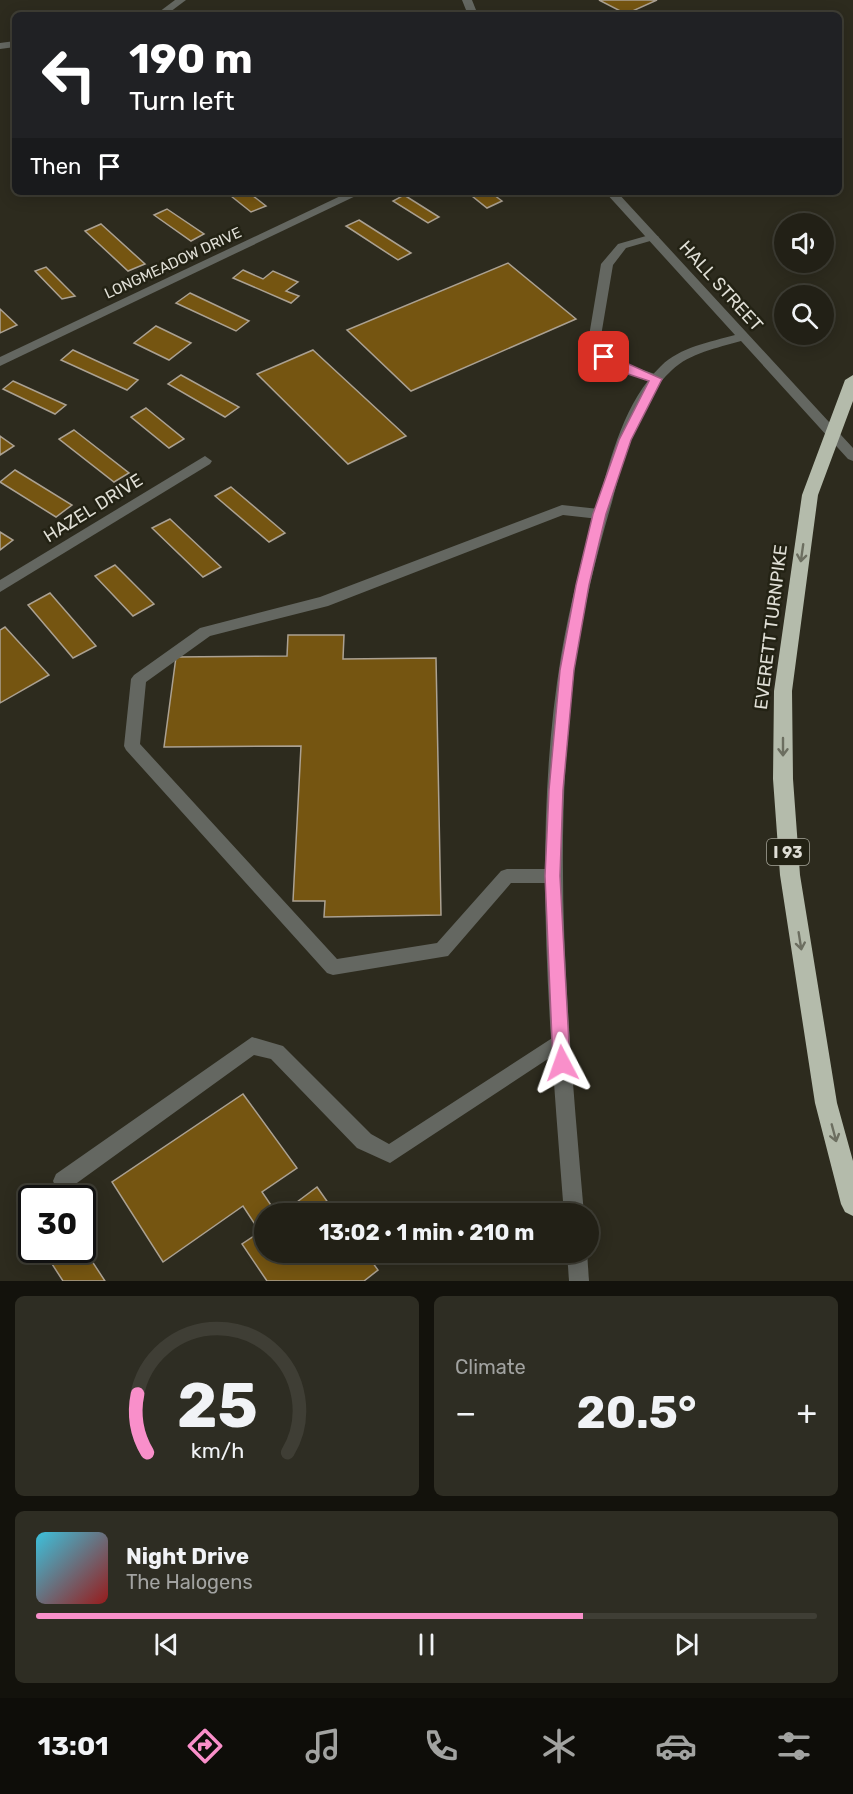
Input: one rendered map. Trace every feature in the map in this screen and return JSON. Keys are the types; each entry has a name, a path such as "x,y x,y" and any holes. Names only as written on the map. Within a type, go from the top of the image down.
{"highway":[{"name":"EVERETT TURNPIKE","path":"853,380 810,495 783,691 783,779 790,875 826,1103 853,1204"}],"street":[{"path":"164,12 181,0"},
{"name":"LONGMEADOW DRIVE","path":"0,362 352,195"},
{"name":"HALL STREET","path":"614,195 853,456"},
{"path":"653,237 622,246 607,264 595,336 604,357 629,370 656,379"},
{"path":"573,1203 560,1041 553,876 556,790 567,670 582,585 599,514 625,440 656,379 669,365 684,356 742,337"},
{"name":"HAZEL DRIVE","path":"0,586 205,461"},
{"path":"553,876 507,876 442,950 333,967 132,746 139,679 205,632 323,602 562,510 599,514"},
{"path":"63,1181 252,1046 276,1052 364,1141 390,1154 560,1041"},
{"path":"578,1263 579,1281"}],"building":[{"path":"599,0 657,0 630,12 622,12"},
{"path":"230,195 252,195 266,206 251,212"},
{"path":"404,195 439,217 428,223 393,201"},
{"path":"471,195 494,195 502,201 487,208"},
{"path":"167,209 204,234 191,241 154,215"},
{"path":"359,220 411,253 398,260 346,226"},
{"path":"101,224 145,264 128,271 85,231"},
{"path":"508,263 576,319 411,391 347,330"},
{"path":"46,267 75,296 62,299 35,271"},
{"path":"243,270 263,279 273,271 298,282 286,291 299,296 291,303 233,278"},
{"path":"190,293 249,321 236,331 176,303"},
{"path":"0,309 17,325 0,333"},
{"path":"156,326 191,343 169,360 134,343"},
{"path":"73,350 138,380 127,390 61,360"},
{"path":"313,350 406,436 348,464 257,374"},
{"path":"181,375 239,407 225,417 168,384"},
{"path":"13,381 66,405 55,414 3,389"},
{"path":"146,408 184,439 169,448 131,417"},
{"path":"74,430 129,473 114,482 59,439"},
{"path":"0,436 14,446 0,455"},
{"path":"15,470 72,505 56,517 0,482"},
{"path":"231,487 285,533 269,542 215,496"},
{"path":"170,519 221,567 203,577 152,528"},
{"path":"0,532 13,540 0,550"},
{"path":"115,565 154,604 133,616 95,576"},
{"path":"50,593 96,646 73,658 28,605"},
{"path":"5,627 49,675 0,703 0,630"},
{"path":"288,635 344,635 343,659 436,658 441,915 324,917 325,901 293,901 301,746 164,747 176,657 287,656"},
{"path":"243,1094 297,1168 262,1192 270,1203 254,1203 254,1223 243,1206 163,1262 112,1182"},
{"path":"317,1187 328,1203 296,1203"},
{"path":"254,1236 254,1262 242,1244"},
{"path":"93,1263 105,1281 63,1281 52,1264"},
{"path":"255,1263 373,1263 378,1270 364,1281 267,1281"}],"route":[{"path":"562,1063 553,876 556,790 567,670 582,585 599,514 625,440 656,379 629,370 604,357"}]}
